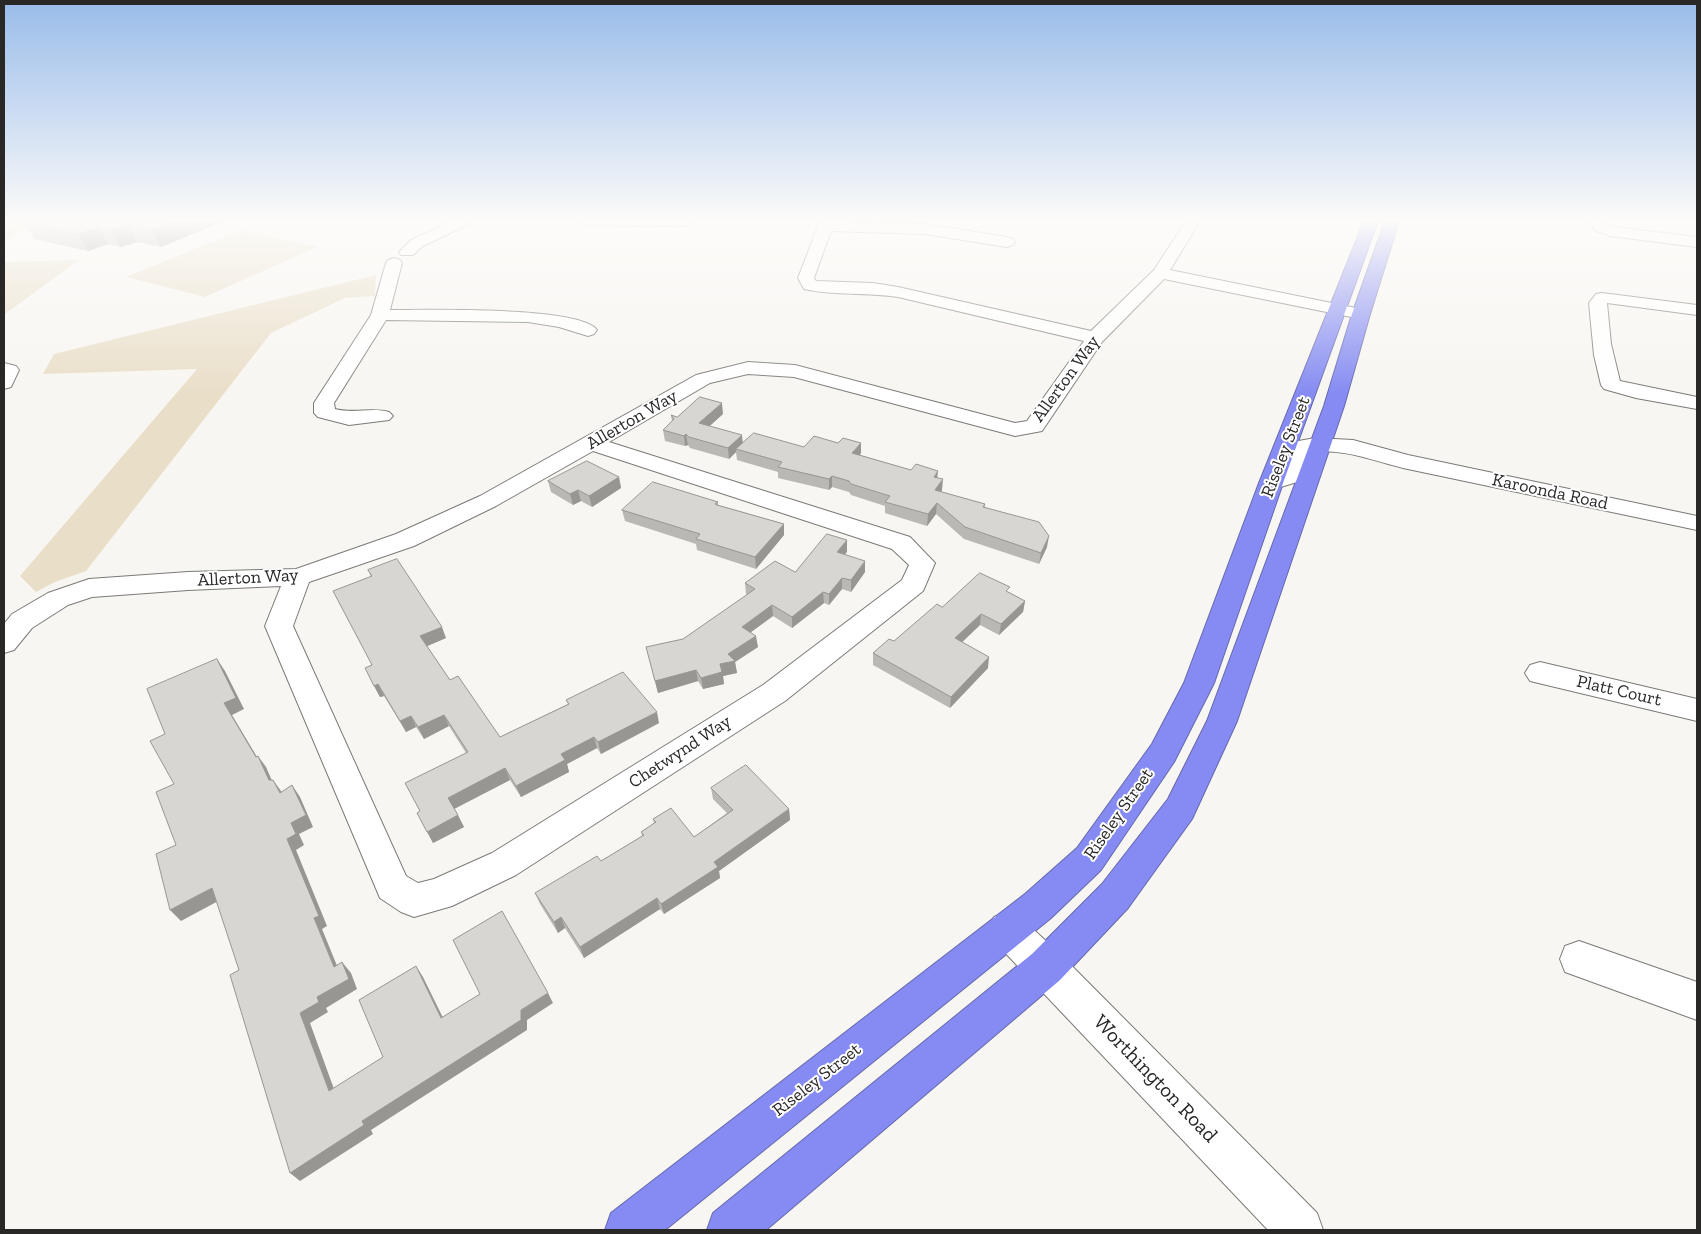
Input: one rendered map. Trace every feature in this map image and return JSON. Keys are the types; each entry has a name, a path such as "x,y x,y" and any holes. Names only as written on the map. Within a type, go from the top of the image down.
{"highway":[{"name":"Riseley Street","path":"628,1230 1038,906 1089,859 1162,753 1199,683 1271,483 1339,310 1349,279"},
{"name":"Riseley Street","path":"730,1230 1046,967 1114,896 1180,809 1222,721 1334,406 1373,279"}],"street":[{"path":"382,416 350,419 325,412 324,403 380,315 393,279"},
{"path":"806,279 810,285 823,288 873,288 898,292 1095,338"},
{"name":"Allerton Way","path":"4,644 22,621 58,599 89,588 188,581 298,578 405,540 488,501 703,379 734,368 772,367 795,371 1015,430 1034,426 1095,338 1154,279"},
{"path":"1187,279 1361,314"},
{"path":"1697,310 1595,295 1598,303 1606,388 1697,403"},
{"path":"380,315 528,317 561,322 588,330"},
{"path":"4,369 9,370 4,383"},
{"name":"Karoonda Road","path":"1298,416 1321,443 1333,451 1372,459 1403,461 1697,523"},
{"name":"Chetwynd Way","path":"298,578 279,626 393,887 414,900 439,894 504,864 774,693 914,585 922,563 901,543 591,443"},
{"path":"1271,483 1289,477 1301,447 1321,443"},
{"name":"Platt Court","path":"1540,673 1697,710"},
{"name":"Worthington Road","path":"1007,929 1300,1230"},
{"path":"1579,959 1697,1001"}],"shaded area":[{"path":"4,279 53,279 9,311 4,315"},
{"path":"132,279 246,279 205,297"},
{"path":"361,279 376,279 375,296 345,298 271,333 86,571 55,582 36,592 20,576 197,369 43,374 54,354"}],"building":[{"path":"700,397 722,403 699,423 742,435 728,448 689,437 686,434 684,436 663,430 674,419 671,415 677,417"},
{"path":"754,433 804,447 814,436 838,443 843,438 861,443 852,453 911,470 916,464 938,471 934,477 943,479 935,490 985,504 983,507 1039,522 1049,536 1041,553 965,527 937,503 928,514 885,502 890,496 851,484 849,481 832,476 829,479 778,467 782,462 736,449"},
{"path":"587,461 619,477 589,496 578,490 570,494 548,481"},
{"path":"653,482 718,502 715,504 717,505 784,524 755,557 696,539 700,534 622,510"},
{"path":"827,534 847,540 837,552 865,561 851,580 842,578 829,594 823,592 792,617 772,605 742,627 756,636 728,654 735,661 720,664 722,672 701,678 696,670 655,681 646,647 683,639 755,589 745,583 775,561 795,572"},
{"path":"397,559 442,627 420,636 450,680 458,676 500,737 569,704 566,700 623,672 657,712 598,742 594,737 561,754 565,760 516,786 505,768 448,798 458,815 427,832 417,813 420,811 405,783 468,752 444,715 418,727 411,716 400,721 378,684 374,686 365,668 372,665 333,591 372,576 368,570"},
{"path":"980,573 1010,587 1006,591 1025,601 1001,624 981,614 955,638 989,657 951,697 873,653 889,639 894,641 937,604 942,607"},
{"path":"217,659 236,698 224,703 256,757 258,756 269,780 273,780 280,793 292,785 306,815 291,823 296,834 287,839 319,916 314,918 334,967 342,962 349,979 317,997 319,1002 300,1013 329,1091 383,1057 359,1000 416,966 441,1018 480,994 453,940 502,911 548,993 521,1010 521,1020 362,1121 364,1125 290,1173 230,975 239,970 212,888 170,910 156,854 176,845 156,792 174,784 150,741 165,734 147,689"},
{"path":"746,765 789,809 714,862 718,867 661,904 657,898 580,947 561,917 554,922 535,893 597,856 601,861 644,835 641,832 656,822 653,819 671,808 694,837 733,810 711,788"}]}
